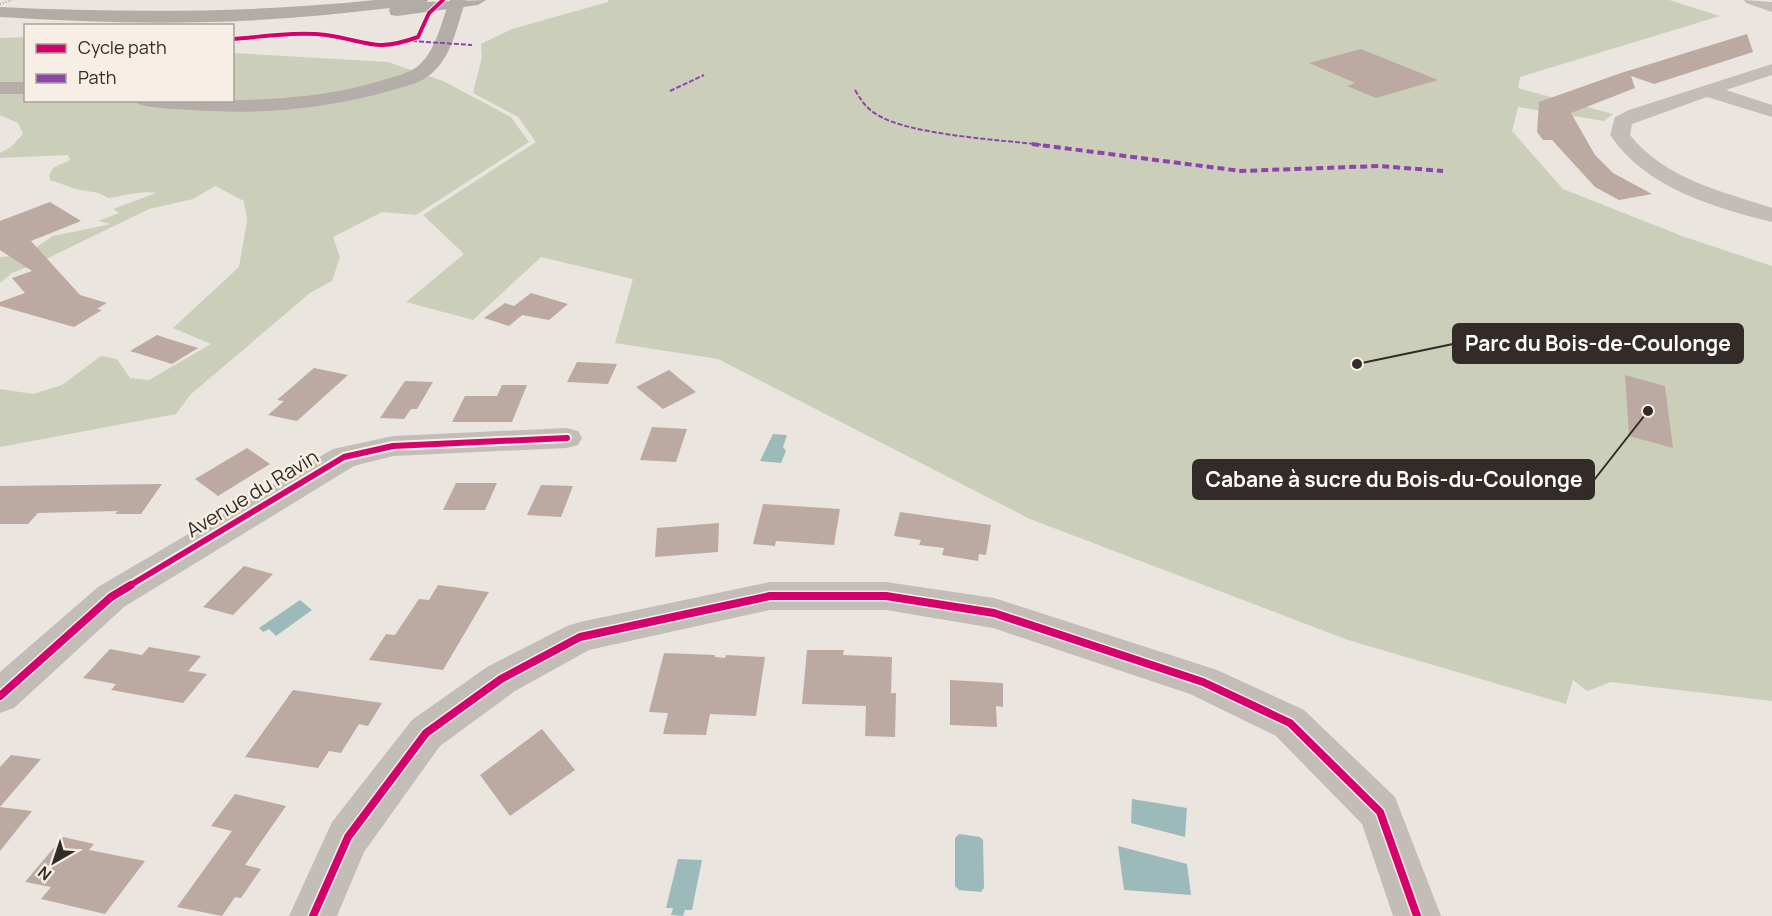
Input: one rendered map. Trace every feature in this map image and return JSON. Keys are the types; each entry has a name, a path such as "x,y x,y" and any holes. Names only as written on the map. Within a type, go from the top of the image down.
{"main road":[{"path":"9,12 141,18 236,16 307,12 420,0"},
{"path":"234,26 330,18 478,0"},
{"path":"0,22 32,24"}],"street":[{"path":"1752,0 1772,7"},
{"path":"160,102 183,105 275,106 334,100 368,92 413,77 426,69 437,56 457,2"},
{"path":"1772,69 1636,114 1622,121 1620,135 1629,150 1643,162 1671,178 1701,191 1772,215"},
{"path":"0,88 24,88"},
{"path":"1708,91 1772,111"},
{"name":"Avenue du Ravin","path":"0,696 111,597 344,457 393,446 567,438"},
{"path":"313,916 348,837 426,733 501,679 580,638 770,596 886,596 994,613 1203,682 1290,723 1380,812 1417,916"}],"green space":[{"path":"608,0 1669,0 1720,16 1520,77 1518,88 1613,114 1604,121 1518,107 1512,131 1563,189 1682,236 1772,266 1772,701 1611,682 1587,691 1573,680 1566,704 1348,640 1030,519 718,359 615,343 633,279 541,257 473,320 406,302 464,254 423,215 536,142 518,117 473,93 482,57 481,44 512,29 608,2"},
{"path":"24,37 24,102 234,102 234,53 388,62 443,81 511,117 529,142 416,215 382,212 333,237 340,257 332,281 310,293 190,395 176,414 0,447 0,389 33,394 62,385 101,356 117,359 130,378 149,380 211,344 173,328 239,267 247,221 244,201 215,186 193,199 149,209 40,262 12,273 0,283 0,257 25,255 53,236 111,224 98,221 119,213 113,209 156,193 138,193 108,198 99,193 75,189 51,181 49,176 53,168 70,160 68,155 0,158 0,153 11,147 23,134 18,123 0,115 0,38"}],"water":[{"path":"773,434 787,435 783,447 786,451 781,463 760,461"},
{"path":"300,600 312,610 276,636 269,629 263,632 259,628"},
{"path":"1132,799 1187,808 1185,837 1131,823"},
{"path":"959,834 980,837 983,840 984,888 981,892 959,890 955,886 955,838"},
{"path":"1118,846 1187,864 1191,895 1124,890"},
{"path":"678,859 702,860 692,910 685,910 683,916 671,915 673,908 666,908"}],"building":[{"path":"1747,34 1753,52 1654,84 1631,76 1635,88 1571,113 1595,155 1613,173 1652,194 1619,200 1595,187 1552,140 1543,140 1537,132 1539,102 1621,73"},
{"path":"1361,49 1438,80 1376,98 1347,86 1355,83 1309,63"},
{"path":"50,202 81,221 31,241 80,295 107,303 97,309 102,310 74,327 0,306 0,302 25,293 12,278 32,271 0,250 0,221"},
{"path":"531,293 568,304 549,320 522,315 509,326 484,318 505,303 514,306"},
{"path":"157,335 198,348 172,364 130,351"},
{"path":"577,362 617,364 608,384 567,382"},
{"path":"314,368 348,375 297,421 268,415 284,401 277,400"},
{"path":"669,370 696,392 663,409 636,387"},
{"path":"1625,375 1665,386 1673,448 1629,436"},
{"path":"405,381 433,382 417,409 411,409 404,419 380,418"},
{"path":"502,385 527,385 512,422 452,422 465,396 497,396"},
{"path":"652,427 687,429 676,462 640,460"},
{"path":"247,448 270,464 218,496 195,479"},
{"path":"456,483 497,483 485,510 443,510"},
{"path":"162,484 141,514 115,514 118,511 38,513 28,524 0,524 0,486"},
{"path":"541,485 573,486 561,517 527,515"},
{"path":"763,504 840,509 834,545 776,541 775,546 753,544"},
{"path":"900,512 991,525 986,555 979,554 978,561 942,555 944,548 919,545 921,540 894,536"},
{"path":"719,523 718,552 655,557 657,528"},
{"path":"244,566 273,574 233,615 203,607"},
{"path":"438,585 489,592 443,670 369,660 386,634 395,635 419,599 429,600"},
{"path":"149,647 201,656 188,671 207,674 183,703 111,690 116,684 83,678 110,649 142,655"},
{"path":"807,650 844,650 843,655 892,657 891,693 896,693 895,737 865,736 866,706 802,704"},
{"path":"664,653 715,655 715,657 725,658 726,655 765,657 756,716 710,714 706,735 663,734 668,713 649,712"},
{"path":"950,680 1003,683 1003,707 996,706 997,727 950,725"},
{"path":"293,690 382,703 368,726 359,724 341,753 329,751 318,768 245,757"},
{"path":"542,729 575,770 510,816 480,775"},
{"path":"11,755 41,759 0,807 0,767"},
{"path":"235,794 286,806 245,865 261,869 241,898 235,897 222,916 177,907 232,831 211,826"},
{"path":"0,807 32,811 0,851"},
{"path":"63,837 94,844 89,850 145,861 105,914 41,899 51,887 25,882"}],"railway":[{"path":"0,4 12,0"}],"marked path":[{"path":"412,41 472,45"},
{"path":"670,91 704,75"},
{"path":"855,90 867,108 881,118 919,129 1241,171 1379,166 1443,171"}],"cycle path":[{"path":"234,39 325,35 375,47 399,44 418,37 429,13 443,0"},
{"path":"0,696 111,597 344,457 393,446 567,438"},
{"path":"313,916 348,837 426,733 501,679 580,637 770,596 886,596 994,613 1203,682 1290,723 1380,812 1417,916"}],"place":[{"name":"Parc du Bois-de-Coulonge","path":"1357,364"},
{"name":"Cabane à sucre du Bois-du-Coulonge","path":"1648,411"}]}
